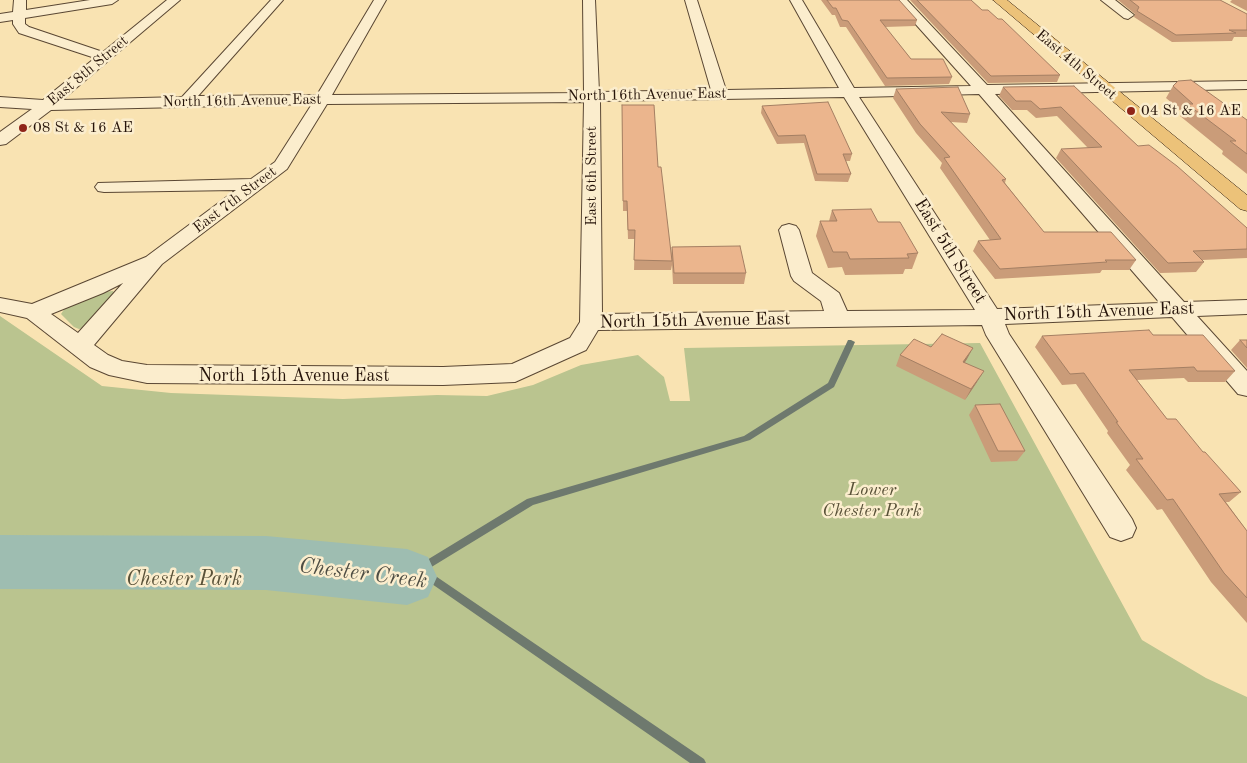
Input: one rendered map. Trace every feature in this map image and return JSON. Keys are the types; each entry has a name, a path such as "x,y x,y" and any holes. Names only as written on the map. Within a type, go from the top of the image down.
{"main road":[{"name":"East 4th Street","path":"999,0 1247,205"}],"street":[{"path":"20,0 18,24 24,30 105,57"},
{"path":"0,18 112,0"},
{"name":"East 8th Street","path":"0,140 48,105 174,0"},
{"path":"186,101 277,0"},
{"name":"East 7th Street","path":"34,312 95,288 155,260 281,165 322,100 380,0"},
{"name":"East 6th Street","path":"589,0 592,97 591,322"},
{"path":"691,0 720,94"},
{"name":"East 5th Street","path":"796,0 850,92 991,317 998,334 1121,528"},
{"path":"900,0 983,90 1247,387"},
{"path":"1107,0 1128,15"},
{"name":"North 16th Avenue East","path":"0,102 48,105 186,101 592,97 1104,88 1243,88"},
{"path":"104,188 256,184"},
{"path":"789,230 802,276 831,298 838,319"},
{"name":"East 7th Street","path":"79,348 155,260"},
{"name":"North 15th Avenue East","path":"0,305 34,312 79,348 99,361 118,369 147,374 443,376 515,373 578,344 591,322 991,317 1247,307"}],"green space":[{"path":"113,291 115,294 84,328 74,327 61,314 65,308 103,292"},
{"name":"Chester Park","path":"0,316 102,386 171,393 343,399 437,395 487,396 533,385 581,365 638,355 664,377 670,401 690,401 684,348 980,343 1142,640 1206,678 1247,697 1247,763 0,763"}],"building":[{"path":"827,0 899,0 917,20 880,20 911,59 943,59 952,77 887,78 848,21 842,20 836,8 833,8"},
{"path":"917,0 971,0 982,10 988,10 998,19 1002,19 1060,75 991,76"},
{"path":"1130,0 1220,0 1247,14 1247,30 1229,30 1236,33 1176,35 1137,11 1139,7"},
{"path":"1191,80 1247,120 1247,154 1230,141 1236,141 1187,104 1193,104 1173,86 1178,81"},
{"path":"1074,86 1138,146 1149,145 1177,166 1247,228 1247,249 1193,251 1204,262 1168,263 1061,149 1102,147 1061,107 1040,109 1031,101 1016,101 1003,87"},
{"path":"958,87 970,114 941,112 1006,179 1002,180 1044,232 1111,232 1136,260 1105,260 1107,262 1000,269 978,241 1001,239 944,158 950,157 920,124 896,89"},
{"path":"828,102 852,154 843,154 851,174 817,174 805,135 778,136 762,106"},
{"path":"622,105 654,105 658,167 661,167 672,261 634,260 635,230 628,230 627,201 623,201"},
{"path":"871,209 878,222 900,222 918,253 907,254 909,258 850,259 847,252 833,252 820,221 837,221 832,210"},
{"path":"740,246 746,273 674,273 672,247"},
{"path":"1149,330 1153,335 1203,335 1235,371 1197,371 1194,367 1129,370 1167,419 1176,419 1203,452 1241,492 1219,494 1247,531 1247,598 1224,573 1173,499 1167,500 1136,459 1143,459 1084,373 1070,374 1042,336"},
{"path":"942,334 973,348 963,362 984,371 971,389 900,355 914,339 931,347"},
{"path":"1240,340 1247,340 1247,348"},
{"path":"1000,404 1025,451 998,451 975,405"}],"waterway":[{"path":"700,763 434,580 407,577 530,502 747,438 831,385 851,342"},
{"name":"Chester Creek","path":"0,562 266,563 407,577"}],"place":[{"name":"04 St & 16 AE","path":"1131,111"},
{"name":"08 St & 16 AE","path":"23,128"}],"park label":[{"name":"Lower Chester Park","path":"872,500"}]}
